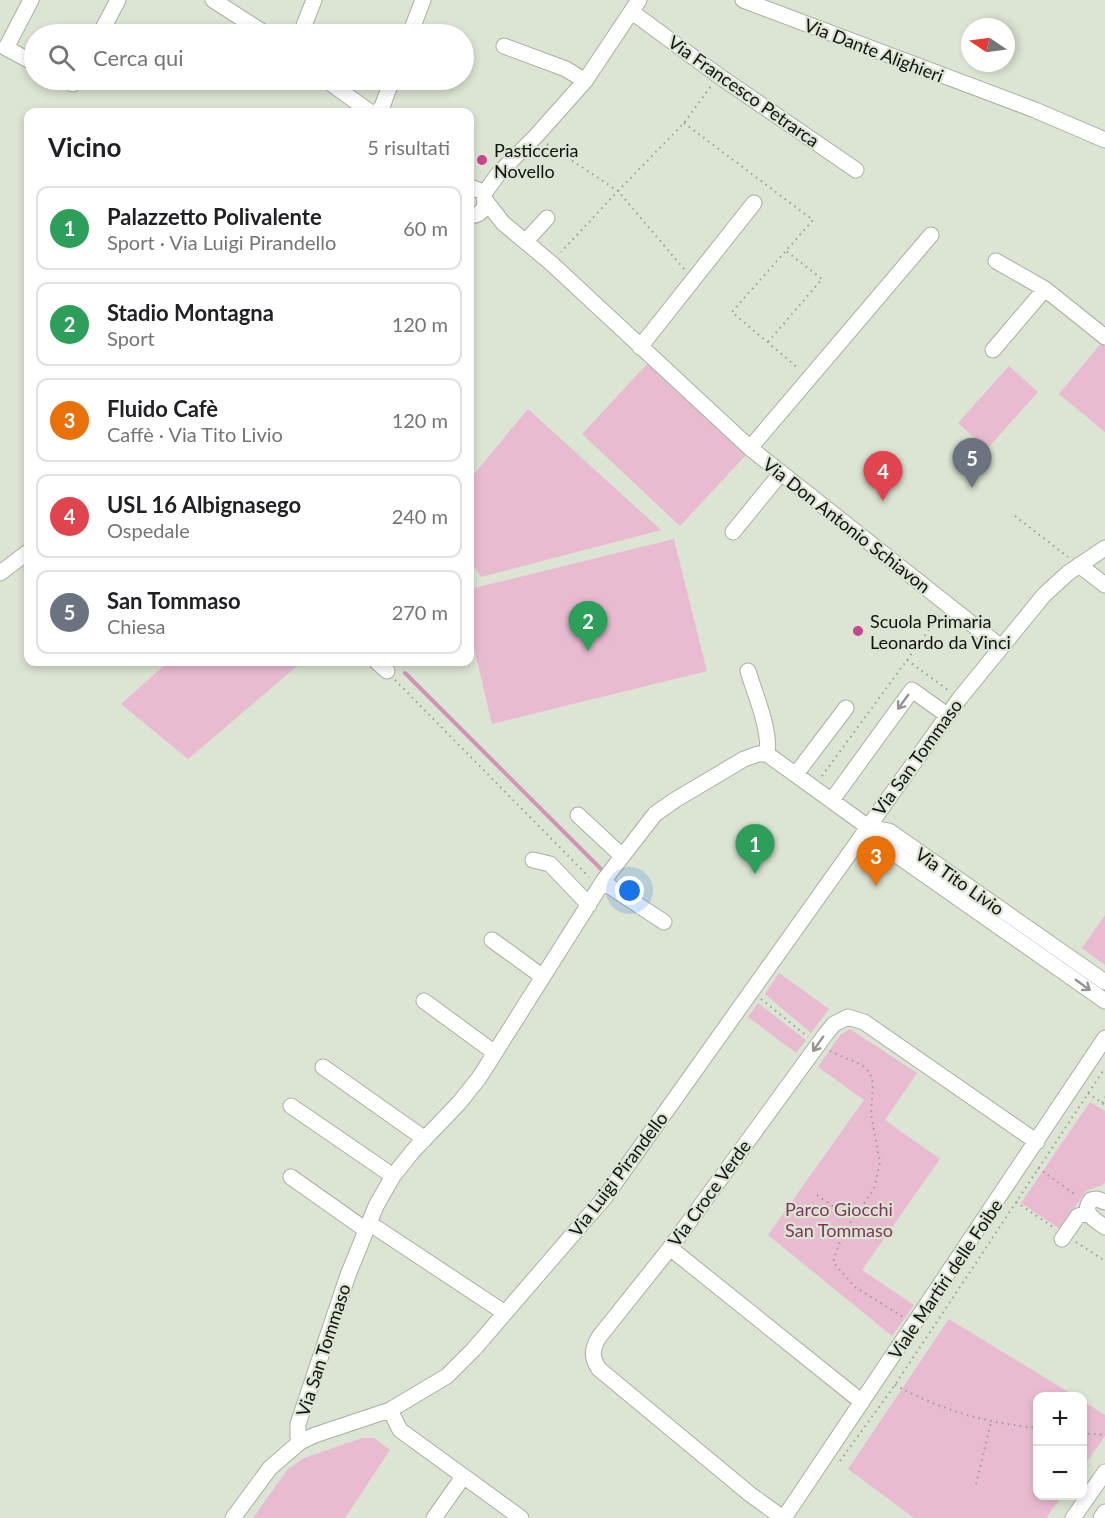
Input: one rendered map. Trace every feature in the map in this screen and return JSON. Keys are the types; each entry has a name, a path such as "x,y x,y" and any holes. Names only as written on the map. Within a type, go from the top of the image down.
{"street":[{"path":"24,58 6,48 31,0"},
{"path":"105,24 118,0"},
{"path":"213,0 250,24"},
{"path":"305,24 314,0"},
{"path":"414,24 423,0"},
{"name":"Via Dante Alighieri","path":"743,0 1035,110 1105,141"},
{"name":"Via Francesco Petrarca","path":"475,191 499,173 536,136 585,81 635,6 719,76 856,170"},
{"path":"504,46 566,69 585,81"},
{"path":"340,90 364,108"},
{"path":"381,108 388,90"},
{"path":"474,215 483,209 475,191"},
{"name":"Via Don Antonio Schiavon","path":"475,191 503,223 551,263 750,448 1001,647"},
{"path":"640,347 754,204"},
{"name":"Via Don Antonio Schiavon","path":"474,216 503,223"},
{"path":"526,241 547,218"},
{"name":"Via Don Antonio Schiavon","path":"750,448 932,235"},
{"path":"996,261 1045,289 1105,337"},
{"path":"993,350 1045,289"},
{"path":"733,532 781,473"},
{"name":"Via San Tommaso","path":"234,1518 270,1468 300,1442 298,1424 348,1275 367,1227 393,1176 459,1103 495,1053 589,905 598,881 622,856 655,814 744,759 758,754 767,754 868,826 947,715 1044,596 1075,562 1105,548"},
{"path":"0,573 24,555"},
{"path":"1075,562 1105,585"},
{"path":"748,671 769,746 767,754"},
{"path":"832,800 912,690 947,715"},
{"path":"796,774 846,708"},
{"path":"578,815 622,856"},
{"name":"Via Tito Livio","path":"868,826 881,844 1035,943 1069,967 1105,1001"},
{"name":"Via Luigi Pirandello","path":"300,1442 390,1410 447,1376 474,1349 605,1197 868,826"},
{"path":"533,860 550,864 589,905"},
{"path":"598,881 664,922"},
{"path":"492,940 543,977"},
{"name":"Via Tito Livio","path":"1069,967 1105,982"},
{"path":"424,1001 495,1053"},
{"name":"Via Croce Verde","path":"784,1518 751,1495 599,1369 593,1360 593,1348 599,1336 670,1248 825,1035 834,1024 848,1017 864,1022 1036,1142"},
{"name":"Viale Martiri delle Foibe","path":"784,1518 1105,1038"},
{"path":"323,1067 425,1139"},
{"path":"291,1106 393,1176"},
{"path":"291,1177 505,1313"},
{"path":"1084,1206 1087,1208 1091,1200 1097,1199 1105,1202"},
{"path":"1084,1206 1104,1224"},
{"path":"1062,1239 1084,1206"},
{"path":"670,1248 862,1402"},
{"path":"390,1410 400,1430 521,1518"},
{"path":"1072,1518 1105,1472"},
{"path":"434,1518 463,1477"},
{"path":"1101,1518 1105,1512"}],"path":[{"path":"551,263 684,123 719,76"},
{"path":"684,123 813,220 732,312 811,379"},
{"path":"536,136 618,191 693,281"},
{"path":"768,342 822,279 786,250"},
{"path":"1015,516 1075,562"},
{"path":"907,660 942,612"},
{"path":"382,666 598,881"},
{"path":"759,997 811,1040"},
{"path":"827,1050 862,1065 870,1073 873,1084 871,1114 880,1162 874,1189 843,1233 833,1263 855,1287 906,1319"},
{"path":"843,1458 895,1385 1105,1068"},
{"path":"1088,1094 1103,1104 1105,1097"},
{"path":"1038,1168 1084,1206"},
{"path":"817,1195 852,1219"},
{"path":"895,1385 968,1417 1033,1427"},
{"path":"976,1484 991,1422"},
{"path":"1087,1433 1105,1435"}],"green space":[{"path":"1103,341 1105,342 1105,432 1059,394"},
{"path":"648,363 746,455 680,526 582,434"},
{"path":"1009,366 1038,392 987,449 958,423"},
{"path":"528,409 661,530 481,577 474,566 474,474"},
{"path":"674,539 707,671 492,724 474,648 474,588"},
{"path":"164,666 297,666 188,759 121,704"},
{"path":"1105,915 1105,965 1082,948"},
{"path":"779,973 829,1009 811,1033 765,994"},
{"path":"758,1003 806,1040 796,1053 748,1017"},
{"name":"Parco Giocchi San Tommaso","path":"850,1029 917,1073 885,1120 940,1159 862,1270 914,1305 892,1336 768,1235 864,1100 818,1067 841,1034"},
{"path":"1090,1102 1105,1111 1105,1182 1103,1185 1086,1191 1060,1229 1021,1203"},
{"path":"949,1319 1068,1392 1033,1392 1033,1500 1059,1500 1046,1518 914,1518 848,1469"},
{"path":"1087,1404 1105,1415 1105,1436 1087,1461"},
{"path":"362,1438 374,1438 390,1450 345,1518 253,1518 288,1469 304,1458"}],"waterway":[{"path":"405,673 603,871"}],"place":[{"name":"Pasticceria Novello","path":"482,160"},
{"name":"San Tommaso","path":"972,488"},
{"name":"USL 16 Albignasego","path":"883,501"},
{"name":"Scuola Primaria Leonardo da Vinci","path":"858,631"},
{"name":"Stadio Montagna","path":"588,651"},
{"name":"Palazzetto Polivalente","path":"755,874"},
{"name":"Fluido Cafè","path":"876,886"}]}
